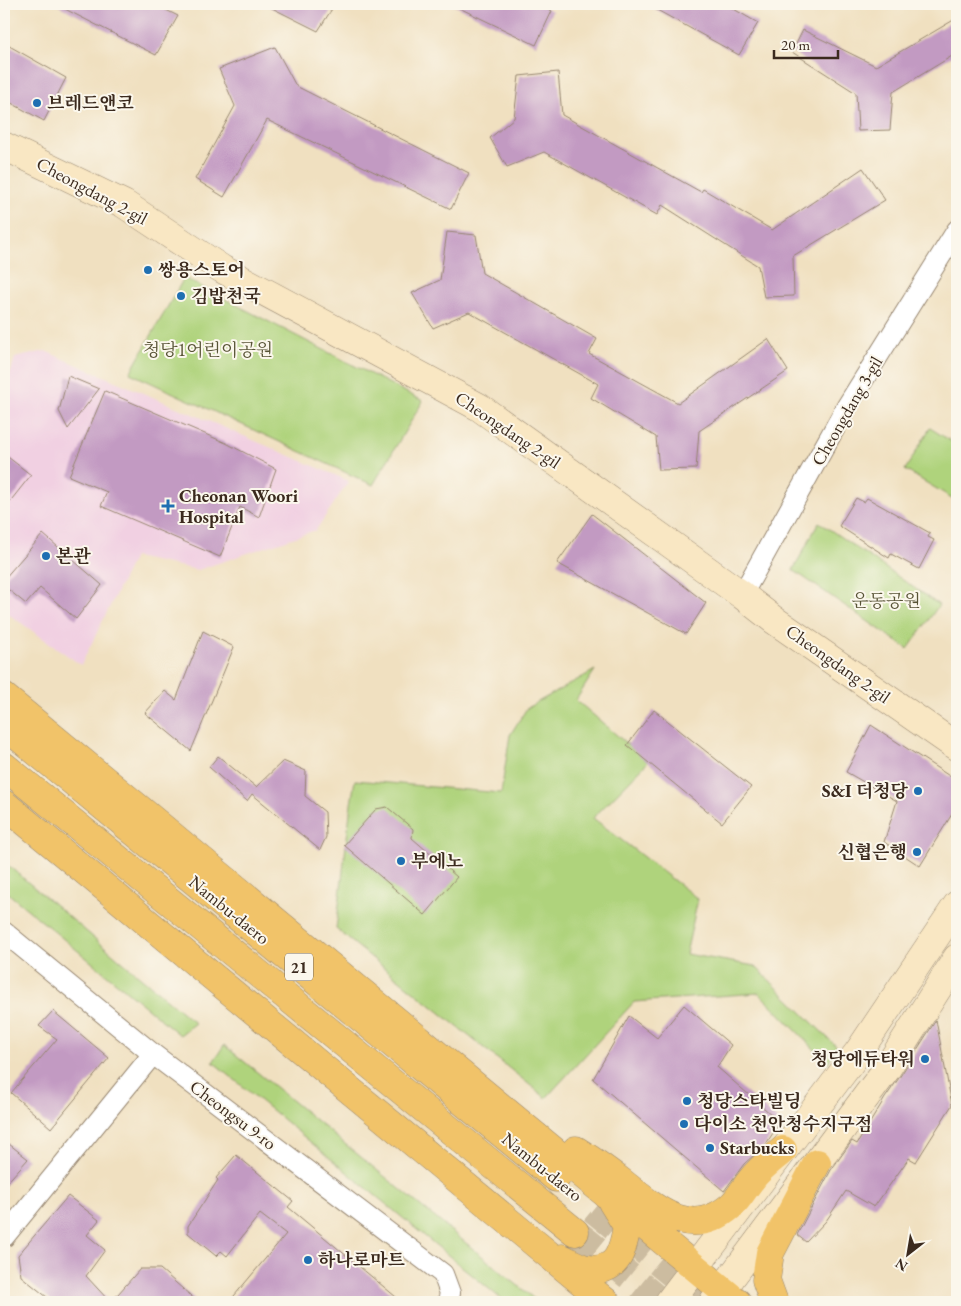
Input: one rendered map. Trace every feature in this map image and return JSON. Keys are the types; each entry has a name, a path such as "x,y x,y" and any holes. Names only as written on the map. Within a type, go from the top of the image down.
{"highway":[{"path":"4,697 478,1089 627,1226 624,1246 618,1259 604,1269 586,1269 542,1250"},
{"name":"Nambu-daero","path":"4,725 601,1203"},
{"name":"Nambu-daero","path":"4,766 575,1232"},
{"path":"4,804 606,1302"},
{"path":"478,1089 600,1165 655,1208 671,1217 689,1222 702,1222 716,1217 732,1205 753,1177 783,1150"},
{"path":"774,1302 766,1280 770,1253 817,1163"},
{"path":"601,1203 694,1268 724,1298"},
{"path":"542,1250 571,1281 595,1302"}],"street":[{"name":"Cheongdang 2-gil","path":"4,146 124,204 222,269 479,407 742,595 774,620 957,746"},
{"name":"Cheongdang 3-gil","path":"742,595 847,406 957,230"},
{"path":"669,1302 859,1051 957,905"},
{"name":"Cheongsu 9-ro","path":"4,932 152,1054 443,1274 450,1293 448,1302"},
{"path":"724,1298 817,1163 886,1070 957,958"},
{"path":"4,1237 152,1054"}],"shaded area":[{"name":"Cheonan Woori Hospital","path":"45,351 349,481 316,530 198,570 134,557 81,665 4,611 4,393 15,358"}],"green space":[{"name":"청당1어린이공원","path":"184,278 423,401 373,485 130,373"},
{"path":"930,428 957,445 957,501 905,470"},
{"name":"운동공원","path":"819,522 939,605 908,649 793,570"},
{"path":"595,670 576,700 648,762 593,818 698,899 686,954 755,966 837,1047 828,1063 759,993 634,1002 546,1098 336,929 355,780 501,793 510,735 527,708"},
{"path":"4,862 195,1023 180,1035 4,890"},
{"path":"224,1045 538,1302 505,1302 213,1062"}],"building":[{"path":"55,4 154,4 178,16 156,55"},
{"path":"264,4 335,4 318,31"},
{"path":"451,4 539,4 552,11 536,45"},
{"path":"646,4 725,4 758,23 739,55"},
{"path":"957,18 957,53 893,92 890,130 858,131 856,93 792,52 803,30 876,66"},
{"path":"4,43 66,78 44,121 4,99"},
{"path":"275,47 296,86 469,173 451,209 267,120 224,197 195,179 235,106 219,69"},
{"path":"558,72 562,115 701,192 703,189 772,230 863,168 885,200 793,256 794,296 764,297 758,266 662,205 657,215 544,152 507,167 490,138 514,118 519,76"},
{"path":"447,232 476,235 482,273 597,339 589,354 678,403 768,339 788,371 699,431 696,469 659,470 656,437 591,398 598,384 469,312 433,328 412,293 440,280"},
{"path":"68,376 99,389 68,429 59,411"},
{"path":"105,391 226,443 276,469 259,517 240,507 220,557 101,506 107,492 69,476"},
{"path":"4,454 31,475 4,509"},
{"path":"856,498 864,502 867,498 930,533 928,537 934,540 919,569 891,554 889,558 839,526"},
{"path":"592,514 706,603 686,634 557,563"},
{"name":"본관","path":"43,534 102,585 76,619 40,588 26,604 4,586 4,579"},
{"path":"203,631 234,647 191,751 145,713 165,691 176,700"},
{"path":"654,710 751,787 722,823 627,745"},
{"name":"S&I 더청당","path":"871,725 957,781 957,806 920,866 884,842 897,801 846,772"},
{"path":"218,756 256,787 283,761 306,771 305,796 325,812 326,837 320,850 252,794 247,801 209,767"},
{"name":"부에노","path":"387,807 413,829 412,838 457,877 425,915 344,845 376,809"},
{"name":"청당스타빌딩","path":"684,1005 731,1045 717,1067 780,1122 766,1144 744,1164 724,1191 593,1079 629,1016 657,1038"},
{"path":"53,1011 109,1058 51,1128 11,1093 57,1039 39,1026"},
{"path":"936,1020 952,1105 916,1162 909,1158 874,1207 846,1191 826,1221 806,1242 797,1235 831,1170 852,1141 857,1144"},
{"path":"4,1140 28,1159 4,1186"},
{"path":"236,1155 293,1201 288,1207 402,1302 229,1302 286,1234 260,1214 227,1256 221,1251 216,1256 188,1233 188,1226 218,1180 216,1178"},
{"path":"68,1196 99,1220 87,1235 105,1250 86,1276 110,1302 53,1302 21,1276 18,1255"},
{"path":"140,1269 160,1269 198,1302 111,1302"}],"tunnel":[{"path":"593,1209 707,1302"},
{"path":"575,1232 661,1302"}],"place":[{"name":"브레드앤코","path":"37,103"},
{"name":"쌍용스토어","path":"148,270"},
{"name":"김밥천국","path":"181,296"},
{"name":"Cheonan Woori Hospital","path":"168,506"},
{"name":"본관","path":"46,556"},
{"name":"S&I 더청당","path":"918,791"},
{"name":"신협은행","path":"917,852"},
{"name":"부에노","path":"401,861"},
{"name":"청당에듀타워","path":"925,1059"},
{"name":"청당스타빌딩","path":"687,1101"},
{"name":"다이소 천안청수지구점","path":"684,1124"},
{"name":"Starbucks","path":"710,1148"},
{"name":"하나로마트","path":"308,1260"}]}
